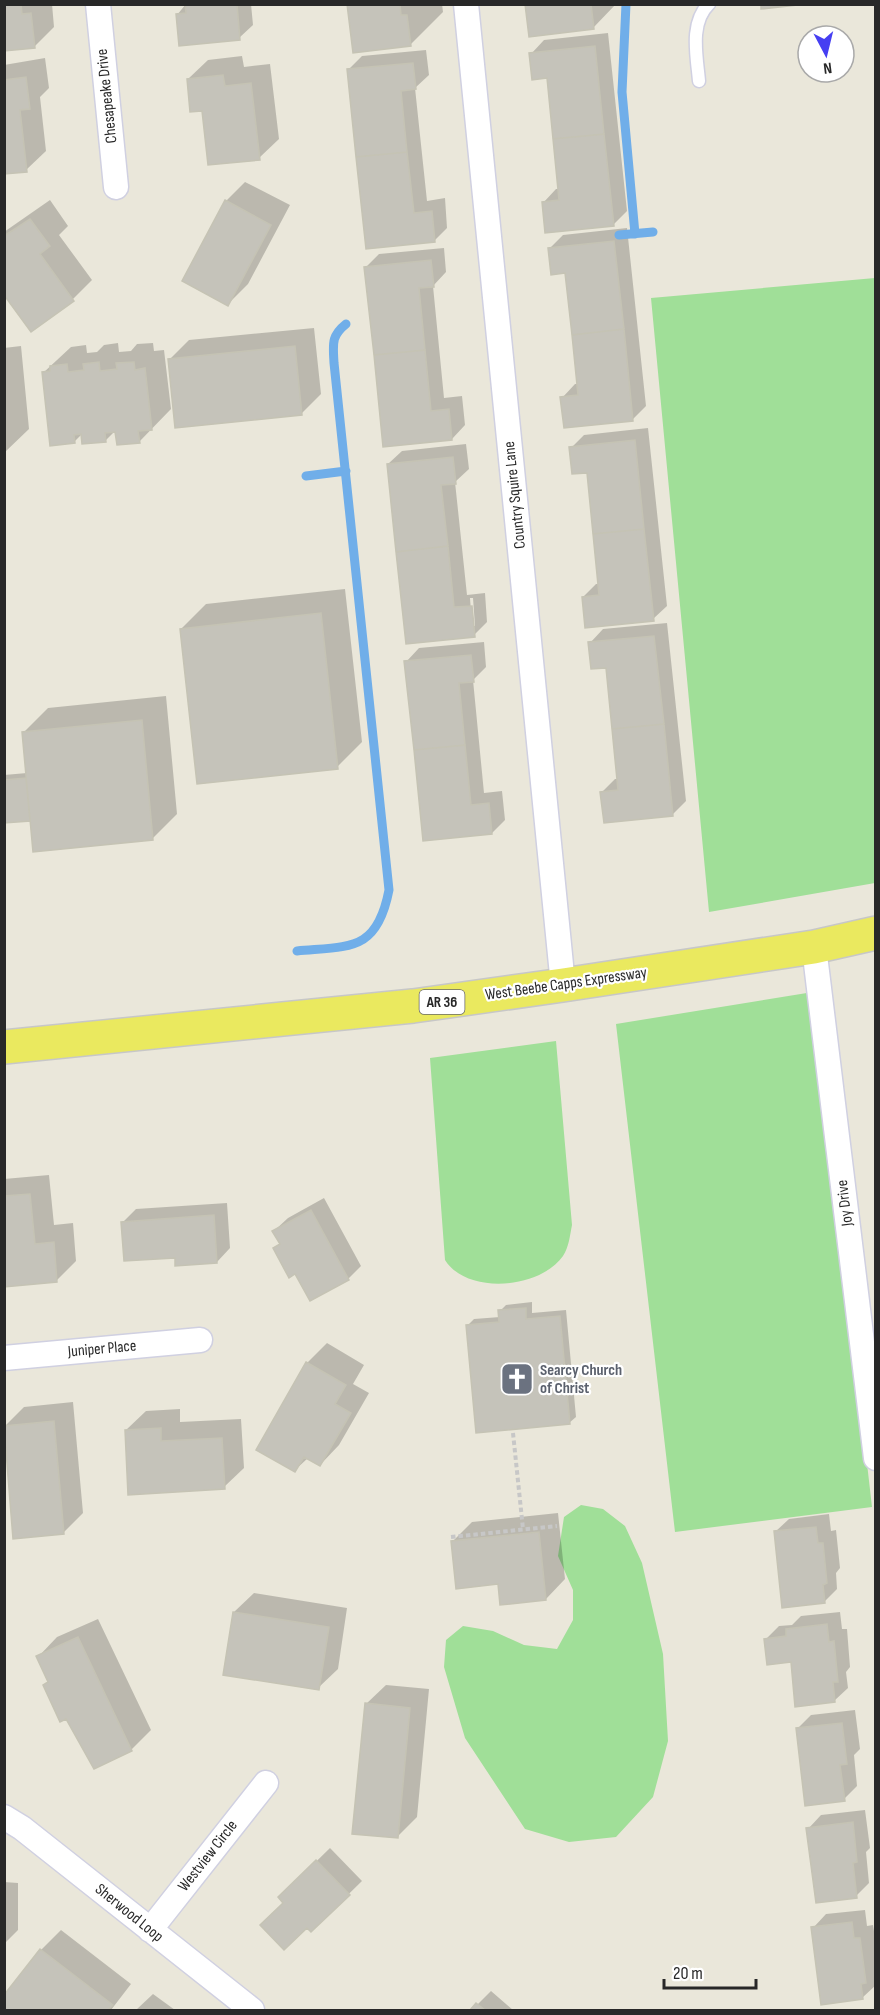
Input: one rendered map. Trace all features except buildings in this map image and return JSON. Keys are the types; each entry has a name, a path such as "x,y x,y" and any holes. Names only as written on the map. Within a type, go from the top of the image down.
{"main road":[{"name":"West Beebe Capps Expressway","path":"4,1047 413,1006 563,986 814,947 876,933"}],"street":[{"name":"Chesapeake Drive","path":"98,4 116,188"},
{"name":"Country Squire Lane","path":"466,4 563,986"},
{"name":"Joy Drive","path":"814,947 876,1458"},
{"name":"Juniper Place","path":"4,1358 200,1340"},
{"name":"Westview Circle","path":"150,1930 267,1783"},
{"name":"Sherwood Loop","path":"4,1817 22,1828 252,2010"}],"lane":[{"path":"699,81 696,27 703,9 709,4"}],"path":[{"path":"513,1433 523,1529"},
{"path":"451,1537 557,1526"}],"green space":[{"path":"875,278 875,883 709,912 651,298"},
{"path":"813,992 872,1507 675,1532 616,1024"},
{"path":"556,1041 572,1225 567,1249 552,1267 521,1281 504,1284 469,1279 455,1271 445,1260 430,1058"},
{"path":"581,1505 603,1509 625,1526 642,1563 663,1654 668,1741 653,1797 616,1837 569,1842 525,1829 465,1738 444,1667 446,1640 463,1626 493,1631 524,1645 557,1649 573,1620 573,1590 558,1556 564,1517"}],"waterway":[{"path":"626,4 622,92 635,234"},
{"path":"619,235 653,232"},
{"path":"297,951 346,946 369,935 384,910 389,890 333,351 335,337 346,324"},
{"path":"306,476 346,471"}],"place":[{"name":"Searcy Church of Christ","path":"517,1379"}]}
